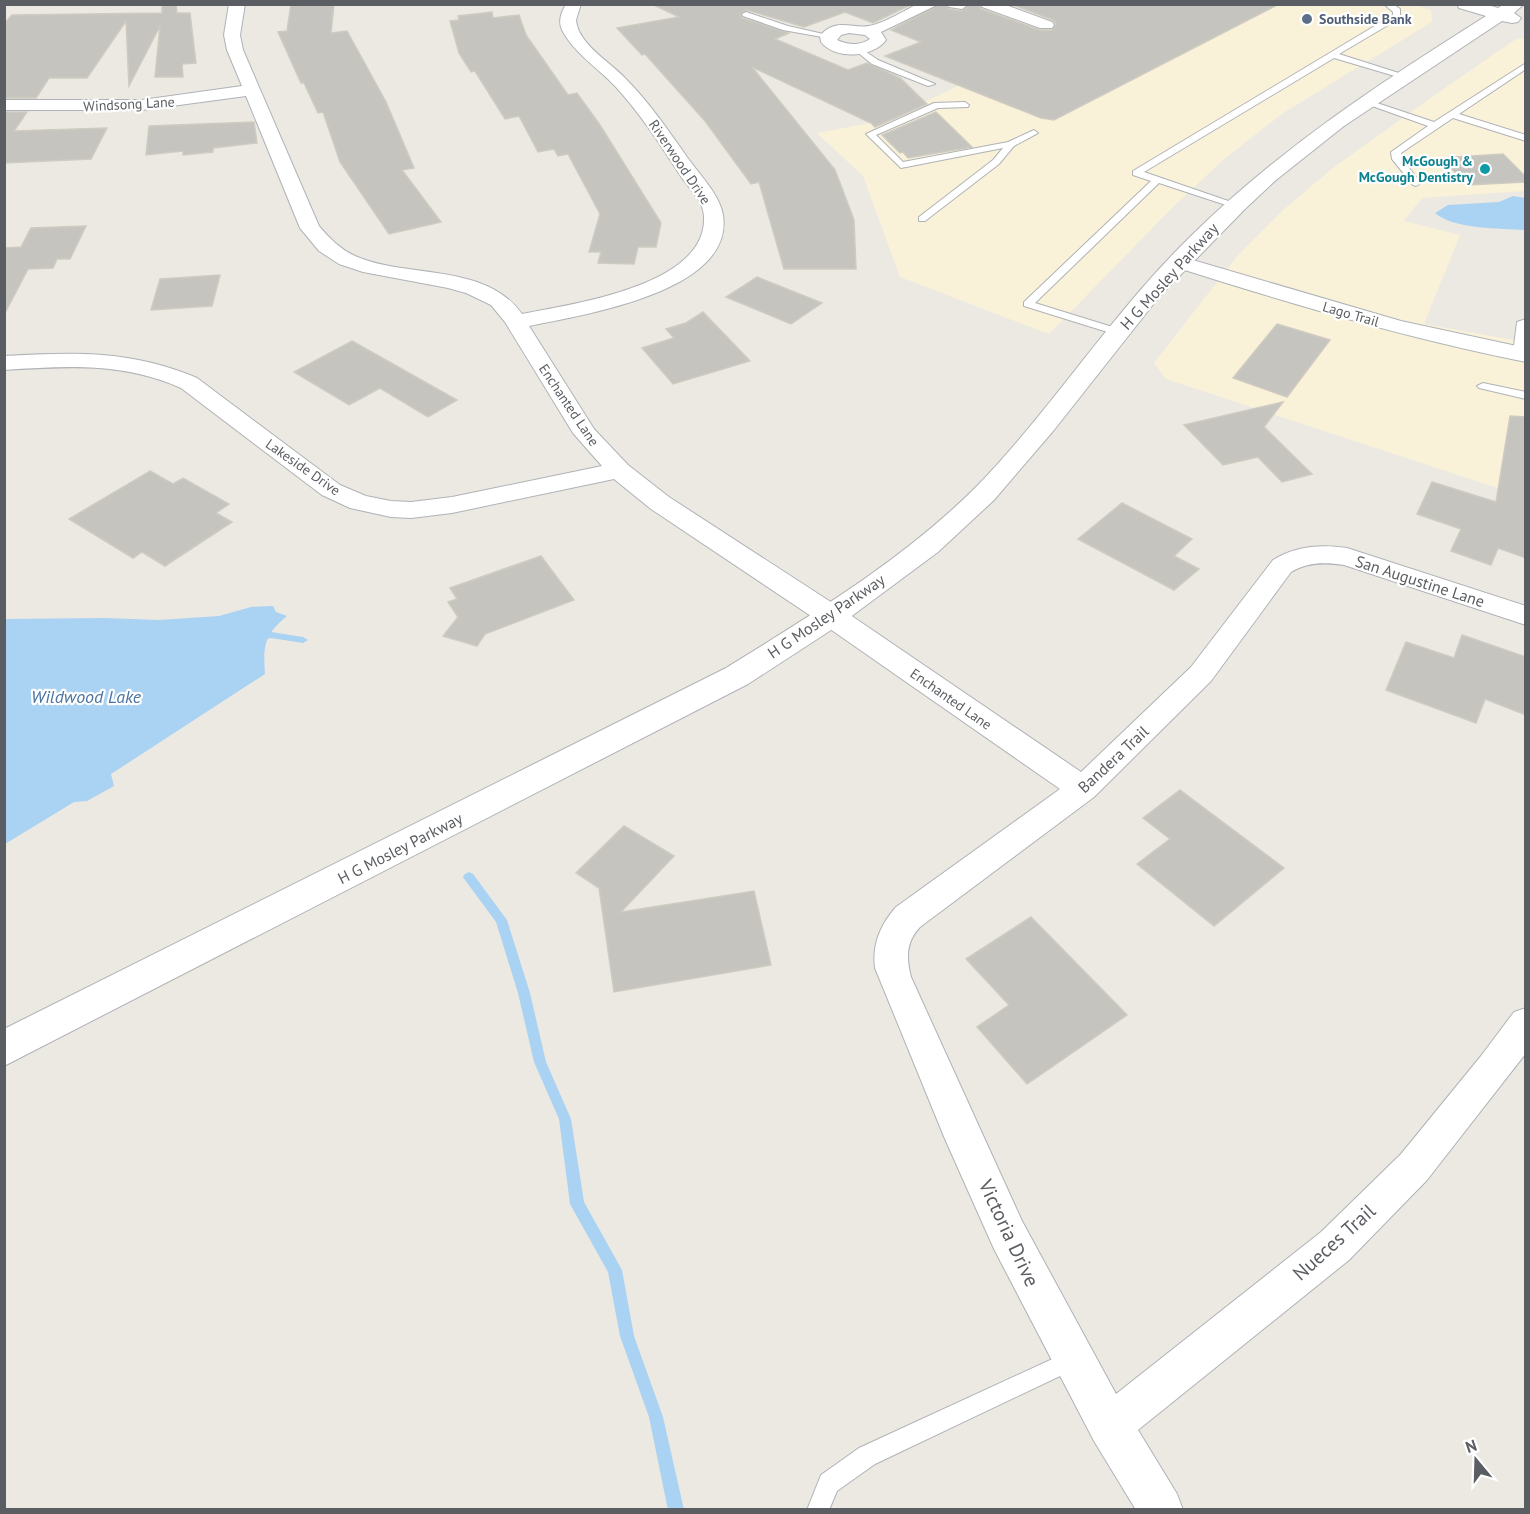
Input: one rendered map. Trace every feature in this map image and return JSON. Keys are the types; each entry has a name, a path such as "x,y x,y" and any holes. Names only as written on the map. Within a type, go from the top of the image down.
{"main road":[{"path":"1465,4 1514,14"},
{"name":"H G Mosley Parkway","path":"4,1049 737,676 830,615 925,547 964,513 1031,441 1118,332 1179,262 1235,205 1302,148 1365,102 1402,77 1514,14"}],"street":[{"name":"Enchanted Lane","path":"237,4 233,19 233,42 310,228 324,246 338,255 369,267 468,287 502,303 585,433 619,470 660,503 830,615 1083,789"},
{"name":"Riverwood Drive","path":"516,322 621,297 672,279 683,273 702,256 715,229 711,207 665,138 621,83 570,30 568,18 574,4"},
{"path":"870,31 878,37 877,43 859,49 832,44 828,39 828,36 842,29 870,31 932,4"},
{"path":"954,4 962,4"},
{"path":"987,4 1046,25"},
{"name":"Windsong Lane","path":"4,105 142,105 252,90"},
{"name":"Lago Trail","path":"1179,262 1349,314 1474,346 1522,354"},
{"name":"Lakeside Drive","path":"4,363 109,359 145,365 176,376 189,383 331,490 359,502 391,509 441,507 619,470"},
{"name":"San Augustine Lane","path":"1312,555 1329,554 1356,559 1526,616"},
{"name":"Bandera Trail","path":"891,942 900,925 908,917 1083,789 1201,674 1276,572 1293,559 1312,555"},
{"name":"Victoria Drive","path":"891,942 890,959 894,977 1007,1233 1072,1360 1109,1426 1161,1509"},
{"name":"Nueces Trail","path":"1109,1426 1335,1246 1413,1167 1494,1068 1526,1023"}],"lane":[{"path":"1235,205 1136,173 1334,56 1344,46 1397,16 1397,10 1388,4"},
{"path":"746,14 796,31 828,36"},
{"path":"859,49 875,62 931,84"},
{"path":"1334,56 1402,77"},
{"path":"1416,183 1397,159 1396,152 1433,125 1526,65"},
{"path":"1509,75 1526,81"},
{"path":"1365,102 1433,125"},
{"path":"965,105 937,105 870,134 901,165 1011,144 1034,133"},
{"path":"1450,114 1526,138"},
{"path":"922,219 996,162 1011,144"},
{"path":"1118,332 1028,304 1156,181"},
{"path":"1522,354 1522,322 1526,322"},
{"path":"1483,386 1526,396"},
{"path":"818,1509 829,1483 867,1456 1072,1360"}],"shaded area":[{"path":"1412,4 1431,10 1432,22 1283,113 1223,160 1172,208 1049,334 900,277 863,176 817,133 887,120 1126,5"},
{"path":"1525,38 1525,191 1422,198 1404,221 1460,235 1424,324 1525,342 1525,497 1166,379 1154,363 1239,254 1282,211 1333,168 1432,97 1516,39"}],"water":[{"path":"1513,196 1525,198 1525,230 1454,223 1435,213 1448,205 1499,202"},
{"name":"Wildwood Lake","path":"273,606 276,612 287,616 269,635 264,656 265,674 111,774 114,786 87,801 74,802 5,844 5,619 159,620 219,616 251,607"}],"building":[{"path":"162,4 176,4 177,13 190,13 196,63 182,64 183,77 155,77 160,26 129,86 126,21 87,78 49,78 36,98 4,98 4,24 12,15 162,13"},
{"path":"291,4 334,4 331,33 347,31 386,102 414,168 402,170 441,222 389,234 340,162 323,112 318,113 304,83 301,83 278,32 287,31"},
{"path":"652,4 912,4 873,23 845,12 804,27 747,10 740,13 742,18 789,33 775,39 848,70 867,63 900,78 927,104 875,127 871,123 752,67 835,170 854,220 856,269 784,269 759,182 751,184 705,121 645,54 642,55 617,28 679,17"},
{"path":"945,4 949,9 962,11 971,4 978,4 981,9 1040,30 1052,30 1056,24 1053,20 1011,4 1279,4 1054,120 1041,118 885,56 921,42 891,30"},
{"path":"492,12 493,18 519,15 526,35 568,95 577,93 600,125 661,223 656,247 638,247 634,264 598,263 601,252 589,252 600,214 568,154 558,156 554,149 538,152 519,116 505,119 475,71 471,72 459,53 450,21 459,20 458,16"},
{"path":"4,112 27,112 14,131 107,128 91,159 4,163"},
{"path":"936,112 972,147 908,158 882,135"},
{"path":"254,122 257,143 213,148 213,152 183,155 183,151 146,155 149,126"},
{"name":"McGough & McGough Dentistry","path":"1503,154 1526,177 1526,182 1467,185 1441,158"},
{"path":"86,226 70,259 57,259 53,268 28,269 4,315 4,248 21,247 31,228"},
{"path":"220,275 212,306 151,310 160,279"},
{"path":"757,277 822,303 791,324 726,297"},
{"path":"703,312 750,361 673,384 642,348 674,338 666,329 686,323"},
{"path":"1277,324 1330,340 1287,397 1233,378"},
{"path":"352,341 457,400 428,417 380,388 349,405 294,372"},
{"path":"1283,402 1264,427 1312,474 1282,482 1258,457 1223,465 1184,425"},
{"path":"1510,416 1526,417 1526,558 1498,548 1491,565 1451,551 1461,529 1417,514 1432,482 1496,502"},
{"path":"150,471 173,484 183,478 229,504 216,513 232,522 165,566 142,552 133,558 69,519"},
{"path":"1122,503 1192,539 1174,556 1199,569 1174,590 1078,539"},
{"path":"541,556 574,600 485,634 477,646 443,636 458,617 448,602 457,599 450,588"},
{"path":"1462,635 1526,657 1526,715 1485,699 1476,723 1386,690 1406,642 1454,658"},
{"path":"1180,790 1284,868 1214,926 1137,864 1170,839 1143,818"},
{"path":"624,826 674,856 621,912 754,891 771,965 614,992 599,888 576,873"},
{"path":"1031,917 1127,1015 1027,1084 977,1027 1009,1005 966,959"}],"waterway":[{"path":"258,637 271,635 303,640"},
{"path":"469,877 501,920 524,993 540,1062 565,1119 577,1204 615,1270 627,1336 656,1417 676,1510"}],"place":[{"name":"Southside Bank","path":"1307,19"},
{"name":"McGough & McGough Dentistry","path":"1485,169"}]}
